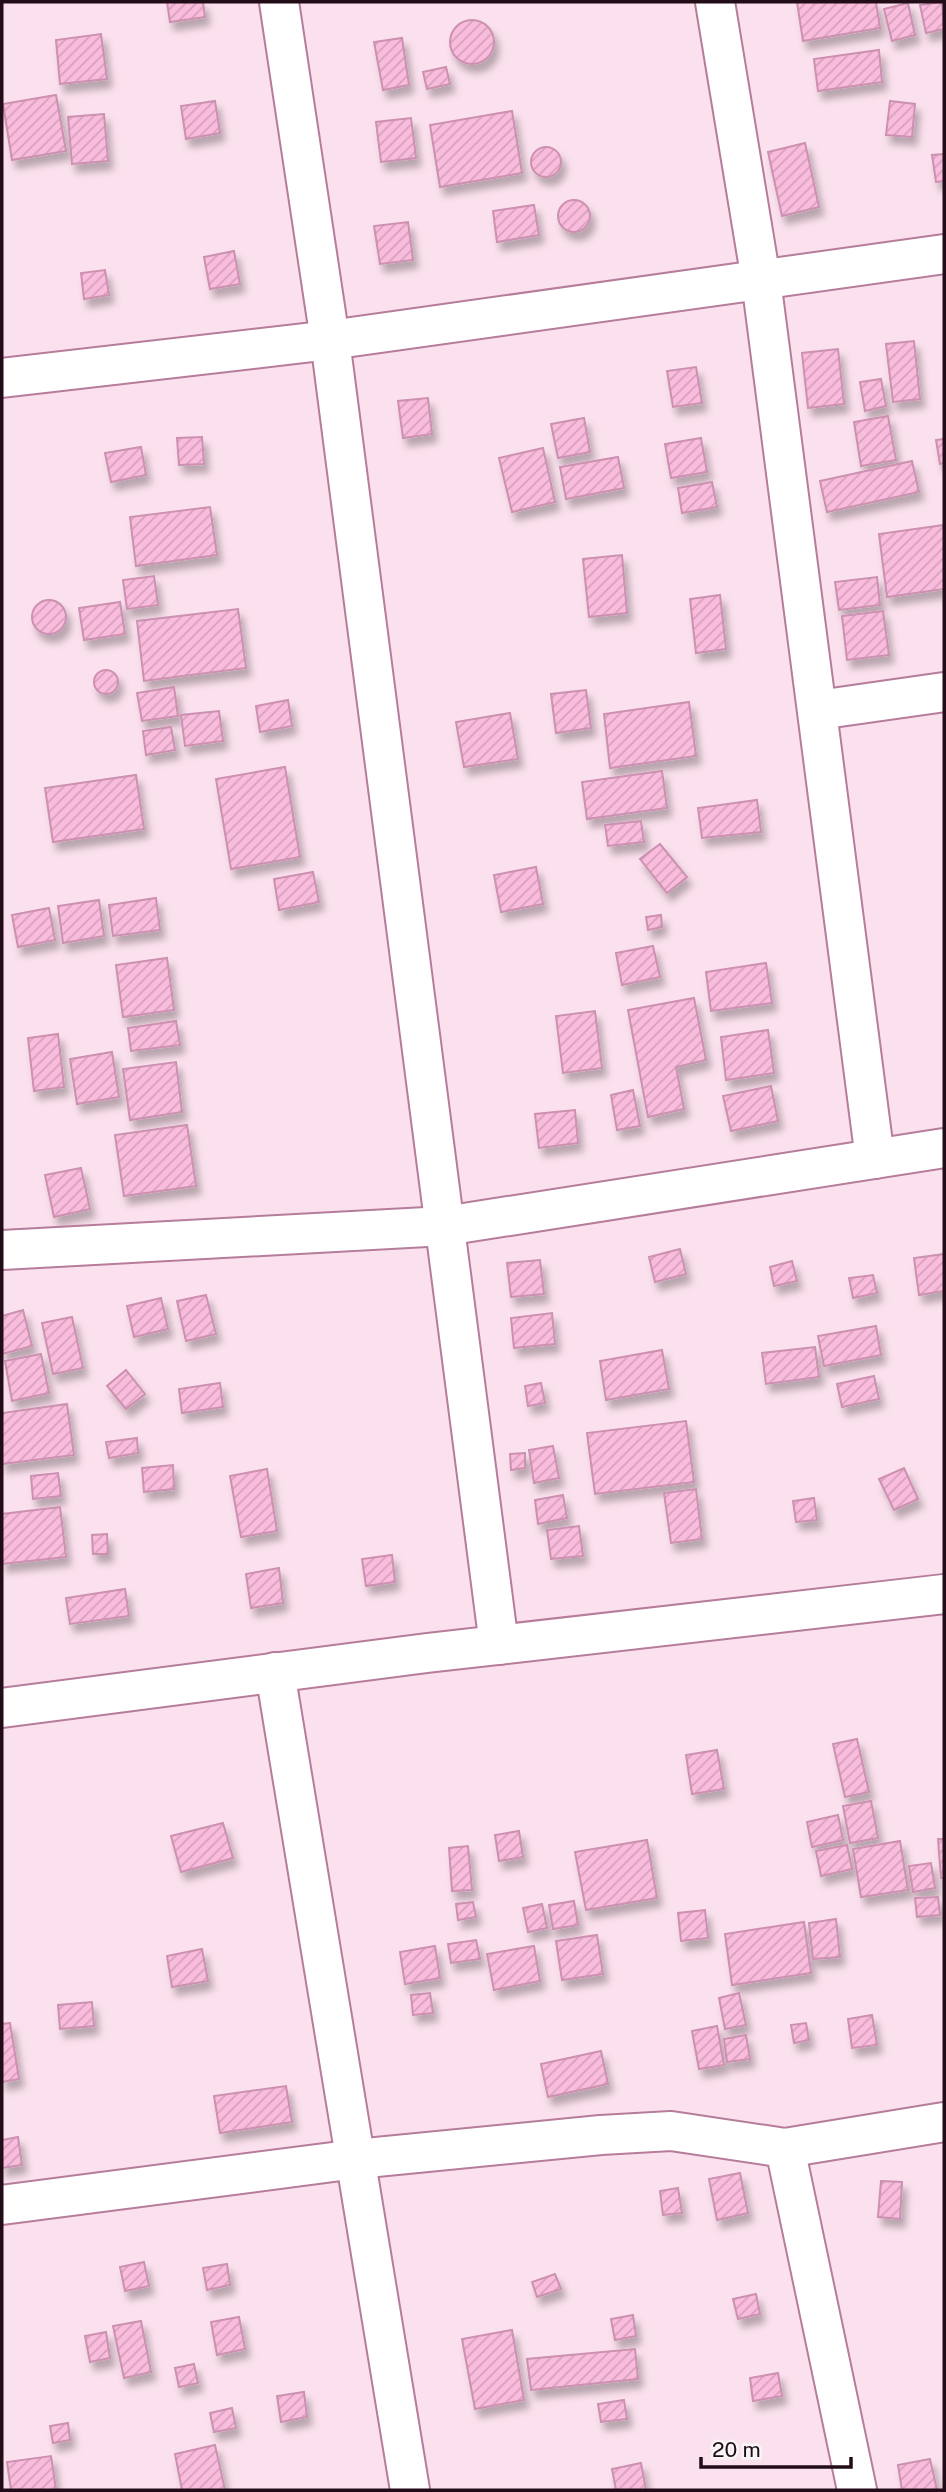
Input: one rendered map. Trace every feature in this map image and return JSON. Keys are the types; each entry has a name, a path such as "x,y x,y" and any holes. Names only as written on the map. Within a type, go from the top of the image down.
{"street":[{"path":"279,2 330,340 499,1645"},
{"path":"715,2 761,280 875,1158"},
{"path":"2,378 330,340 944,254"},
{"path":"818,710 944,692"},
{"path":"2,1250 445,1226 944,1148"},
{"path":"2,1707 499,1645 944,1594"},
{"path":"275,1672 410,2490"},
{"path":"2,2205 356,2159 671,2131 785,2148 944,2122"},
{"path":"785,2148 857,2490"}],"building":[{"path":"167,2 203,2 205,17 170,22"},
{"path":"797,2 876,2 880,28 803,41"},
{"path":"942,2 944,29 926,33 920,5"},
{"path":"908,3 915,35 892,41 884,9"},
{"path":"472,20 487,27 494,42 487,57 472,64 457,57 450,42 457,27"},
{"path":"101,34 107,79 60,84 56,40"},
{"path":"402,38 409,85 383,90 374,42"},
{"path":"879,50 882,82 818,91 814,59"},
{"path":"446,67 450,84 427,89 423,72"},
{"path":"56,95 66,151 12,160 3,104"},
{"path":"215,101 220,133 186,139 181,106"},
{"path":"890,101 915,104 912,137 886,135"},
{"path":"512,111 522,173 440,187 430,125"},
{"path":"104,114 108,161 72,164 68,117"},
{"path":"411,118 416,158 381,162 376,122"},
{"path":"805,143 819,207 782,216 768,152"},
{"path":"546,147 557,151 561,162 557,173 546,177 535,173 531,162 535,151"},
{"path":"944,154 944,181 936,182 932,155"},
{"path":"574,200 585,205 590,216 585,227 574,232 563,227 558,216 563,205"},
{"path":"534,205 539,235 497,242 493,211"},
{"path":"408,222 413,260 380,264 374,226"},
{"path":"234,251 240,284 210,289 204,257"},
{"path":"105,270 109,295 84,299 81,273"},
{"path":"914,341 920,399 893,402 886,344"},
{"path":"838,349 844,404 808,408 802,353"},
{"path":"696,367 702,403 673,407 667,371"},
{"path":"881,379 886,406 865,411 860,382"},
{"path":"428,398 432,434 403,438 398,401"},
{"path":"888,416 896,460 861,466 854,422"},
{"path":"584,418 590,452 558,458 551,424"},
{"path":"202,437 204,464 179,465 177,438"},
{"path":"701,438 707,472 671,478 665,444"},
{"path":"944,439 944,463 940,464 936,440"},
{"path":"141,447 146,475 111,482 105,453"},
{"path":"543,448 555,502 512,512 499,458"},
{"path":"618,457 624,488 566,499 560,467"},
{"path":"912,461 919,492 827,512 820,481"},
{"path":"712,482 717,507 682,513 678,488"},
{"path":"210,507 217,555 136,566 130,517"},
{"path":"944,525 944,589 887,597 879,534"},
{"path":"622,555 627,613 589,617 583,559"},
{"path":"154,576 158,605 127,609 123,580"},
{"path":"877,577 880,605 839,610 835,582"},
{"path":"720,595 726,649 696,653 690,599"},
{"path":"49,600 61,605 66,617 61,629 49,634 37,629 32,617 37,605"},
{"path":"120,602 125,634 84,640 79,608"},
{"path":"238,609 246,668 144,681 137,621"},
{"path":"883,611 889,655 847,660 842,616"},
{"path":"106,670 117,677 118,682 111,693 106,694 95,687 94,682 101,671"},
{"path":"174,687 178,716 142,721 137,693"},
{"path":"586,690 591,728 556,733 551,694"},
{"path":"288,700 292,726 260,732 256,706"},
{"path":"689,702 696,756 610,768 604,714"},
{"path":"219,711 223,741 185,746 181,715"},
{"path":"510,713 518,759 464,767 456,722"},
{"path":"171,727 175,750 146,755 143,731"},
{"path":"285,767 300,857 231,869 216,779"},
{"path":"662,771 667,808 587,819 582,782"},
{"path":"136,775 144,829 53,842 45,788"},
{"path":"757,800 761,832 702,838 698,808"},
{"path":"641,821 644,842 608,846 605,825"},
{"path":"660,844 687,877 667,893 640,859"},
{"path":"536,867 543,904 501,912 494,875"},
{"path":"313,872 319,902 279,910 274,879"},
{"path":"156,898 160,930 113,936 109,905"},
{"path":"99,900 104,936 63,943 58,906"},
{"path":"49,908 55,940 18,947 12,915"},
{"path":"661,915 662,927 648,930 646,917"},
{"path":"653,946 660,977 622,985 616,953"},
{"path":"167,958 174,1010 123,1017 116,965"},
{"path":"766,963 772,1003 711,1011 706,972"},
{"path":"694,998 706,1060 676,1067 684,1109 648,1117 628,1010"},
{"path":"595,1011 602,1068 563,1073 556,1016"},
{"path":"176,1021 180,1045 131,1051 128,1028"},
{"path":"768,1030 774,1073 726,1080 721,1037"},
{"path":"58,1034 64,1087 34,1091 28,1038"},
{"path":"112,1052 119,1097 77,1104 70,1059"},
{"path":"176,1062 182,1112 130,1120 123,1069"},
{"path":"771,1086 778,1121 731,1131 723,1096"},
{"path":"633,1090 640,1126 617,1130 611,1095"},
{"path":"575,1110 578,1143 539,1148 535,1114"},
{"path":"187,1125 196,1186 124,1196 115,1135"},
{"path":"81,1168 90,1209 54,1217 45,1175"},
{"path":"680,1249 686,1274 655,1282 649,1257"},
{"path":"944,1254 944,1291 919,1295 914,1258"},
{"path":"540,1260 544,1294 511,1297 507,1263"},
{"path":"792,1261 797,1281 774,1286 770,1267"},
{"path":"873,1275 877,1293 853,1298 849,1278"},
{"path":"206,1295 216,1334 186,1341 177,1301"},
{"path":"161,1298 168,1329 134,1337 127,1306"},
{"path":"23,1310 32,1346 2,1354 2,1316"},
{"path":"552,1313 555,1344 514,1348 511,1318"},
{"path":"72,1317 83,1368 53,1374 42,1323"},
{"path":"876,1326 881,1355 824,1366 818,1336"},
{"path":"815,1347 819,1377 766,1384 762,1353"},
{"path":"662,1350 669,1389 606,1400 600,1361"},
{"path":"41,1354 49,1393 12,1401 5,1361"},
{"path":"126,1370 145,1394 126,1409 107,1386"},
{"path":"874,1376 879,1399 842,1407 837,1384"},
{"path":"220,1383 223,1407 182,1413 179,1389"},
{"path":"541,1383 545,1403 528,1406 525,1386"},
{"path":"67,1404 74,1455 2,1464 2,1413"},
{"path":"686,1421 694,1482 595,1494 587,1433"},
{"path":"137,1438 138,1453 109,1458 106,1442"},
{"path":"553,1446 559,1478 534,1483 529,1450"},
{"path":"525,1453 525,1468 511,1470 510,1454"},
{"path":"173,1465 174,1489 144,1492 142,1468"},
{"path":"904,1468 918,1499 894,1510 879,1479"},
{"path":"267,1469 277,1531 241,1537 230,1476"},
{"path":"58,1473 61,1496 33,1499 31,1476"},
{"path":"696,1489 702,1539 671,1543 664,1493"},
{"path":"563,1495 567,1518 538,1524 535,1500"},
{"path":"814,1498 817,1520 796,1522 793,1501"},
{"path":"60,1507 66,1557 2,1564 2,1514"},
{"path":"579,1526 583,1556 551,1559 547,1530"},
{"path":"107,1534 108,1554 93,1554 92,1535"},
{"path":"392,1555 395,1582 366,1586 362,1559"},
{"path":"279,1568 283,1603 251,1608 246,1574"},
{"path":"125,1589 129,1616 70,1624 66,1598"},
{"path":"857,1739 869,1792 845,1797 833,1744"},
{"path":"717,1750 724,1789 692,1794 686,1755"},
{"path":"871,1801 878,1838 850,1843 843,1806"},
{"path":"838,1815 843,1840 812,1847 807,1822"},
{"path":"223,1823 233,1858 181,1872 171,1836"},
{"path":"519,1831 523,1857 499,1861 495,1835"},
{"path":"938,1839 944,1839 944,1878 941,1878"},
{"path":"647,1840 657,1898 586,1910 575,1852"},
{"path":"900,1841 908,1890 861,1897 853,1849"},
{"path":"847,1845 852,1869 821,1876 816,1851"},
{"path":"468,1846 472,1890 452,1891 449,1848"},
{"path":"931,1863 935,1888 913,1892 909,1866"},
{"path":"938,1897 940,1915 917,1917 915,1898"},
{"path":"574,1901 578,1925 553,1929 549,1905"},
{"path":"473,1902 476,1917 458,1920 456,1904"},
{"path":"542,1904 547,1928 528,1932 523,1908"},
{"path":"705,1910 708,1938 681,1941 678,1913"},
{"path":"836,1919 840,1957 813,1959 809,1923"},
{"path":"804,1922 811,1973 732,1985 725,1934"},
{"path":"597,1935 603,1974 562,1980 556,1941"},
{"path":"476,1940 480,1959 451,1963 448,1944"},
{"path":"435,1946 440,1978 405,1984 400,1952"},
{"path":"534,1946 540,1981 494,1990 487,1954"},
{"path":"202,1949 208,1981 172,1987 167,1956"},
{"path":"430,1993 433,2013 413,2015 411,1995"},
{"path":"739,1993 746,2025 725,2029 719,1998"},
{"path":"92,2002 94,2026 60,2029 58,2005"},
{"path":"872,2015 877,2045 852,2048 848,2019"},
{"path":"10,2023 19,2079 2,2082 2,2024"},
{"path":"806,2023 809,2040 794,2043 791,2025"},
{"path":"717,2026 724,2065 699,2069 692,2031"},
{"path":"746,2035 750,2059 727,2062 724,2039"},
{"path":"601,2051 608,2084 548,2097 541,2064"},
{"path":"286,2086 292,2122 220,2133 214,2096"},
{"path":"18,2137 22,2165 2,2168 2,2140"},
{"path":"740,2173 748,2213 717,2220 709,2179"},
{"path":"881,2181 902,2182 900,2219 878,2217"},
{"path":"678,2188 682,2213 663,2215 660,2191"},
{"path":"144,2262 149,2286 125,2291 120,2267"},
{"path":"227,2264 230,2285 207,2290 203,2268"},
{"path":"555,2274 561,2289 537,2297 532,2282"},
{"path":"756,2294 760,2314 738,2319 733,2299"},
{"path":"633,2315 636,2336 615,2340 611,2319"},
{"path":"239,2317 245,2349 217,2355 211,2322"},
{"path":"141,2321 151,2372 124,2378 113,2326"},
{"path":"512,2330 524,2400 475,2409 462,2339"},
{"path":"106,2332 110,2358 90,2362 85,2336"},
{"path":"635,2349 638,2379 531,2390 527,2359"},
{"path":"194,2364 198,2383 179,2387 175,2368"},
{"path":"778,2373 782,2396 753,2401 750,2378"},
{"path":"304,2392 307,2417 281,2422 277,2396"},
{"path":"624,2400 627,2419 601,2422 598,2404"},
{"path":"232,2408 236,2428 214,2432 210,2413"},
{"path":"68,2423 70,2440 53,2443 50,2426"},
{"path":"215,2445 225,2490 182,2490 175,2454"},
{"path":"51,2456 56,2490 11,2490 7,2462"},
{"path":"930,2459 937,2490 902,2490 898,2465"},
{"path":"641,2463 646,2490 616,2490 612,2469"}]}
